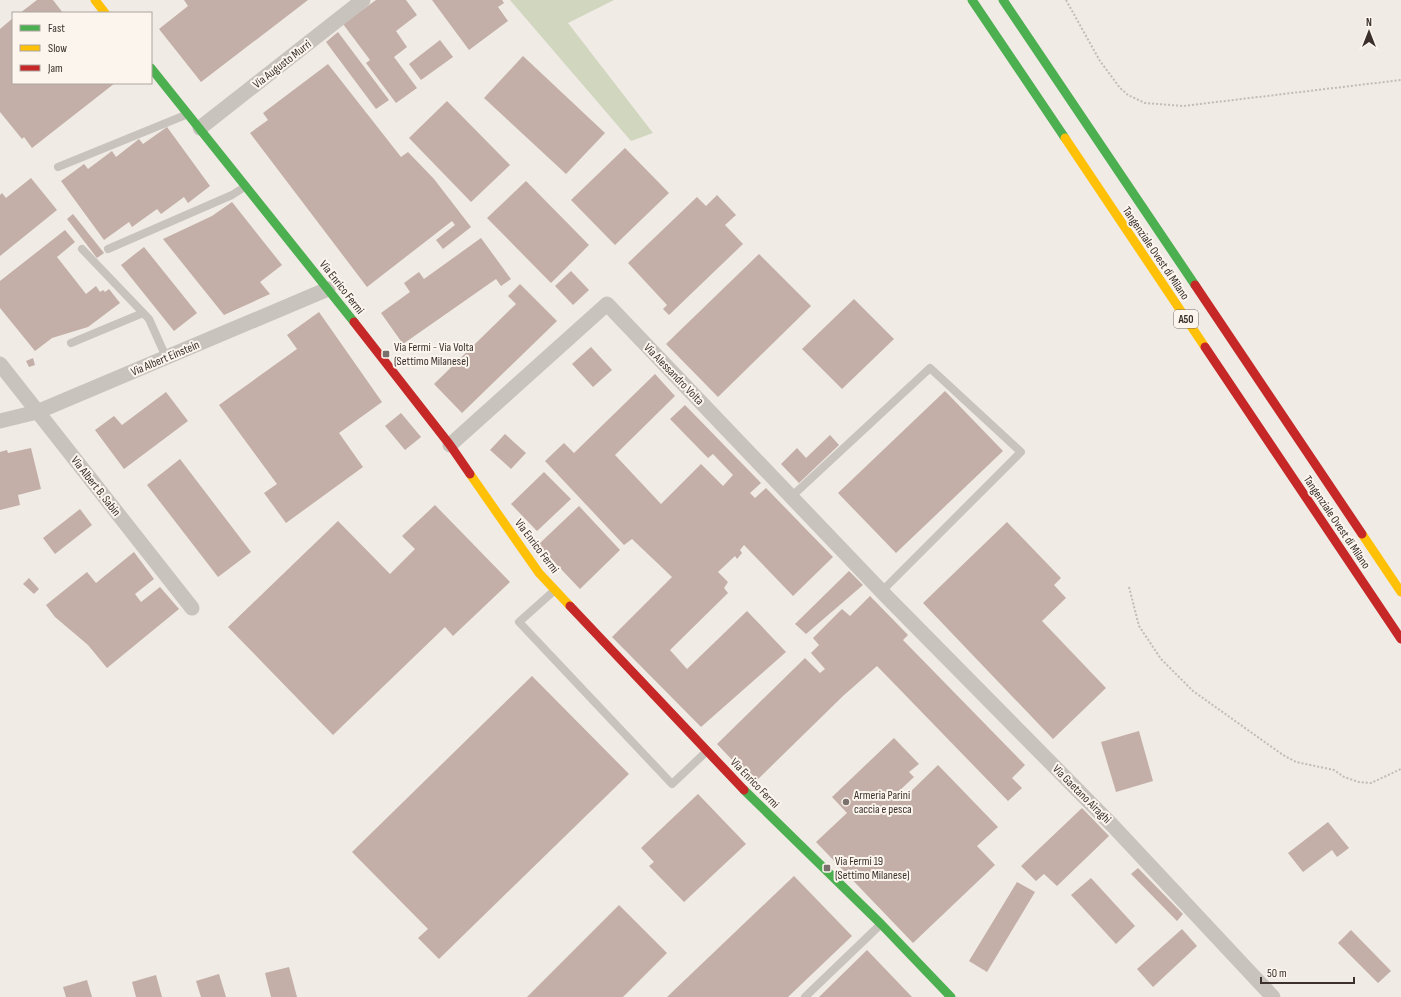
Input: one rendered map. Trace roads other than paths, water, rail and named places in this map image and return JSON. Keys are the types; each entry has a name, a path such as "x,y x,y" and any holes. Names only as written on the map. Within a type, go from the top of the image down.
{"main road":[{"path":"95,0 104,12"},
{"name":"Tangenziale Ovest di Milano","path":"972,0 1401,639"},
{"name":"Tangenziale Ovest di Milano","path":"1003,0 1401,592"},
{"name":"Via Enrico Fermi","path":"152,69 328,289 450,445 539,573 750,797 881,924 951,997"}],"street":[{"name":"Via Augusto Murri","path":"200,128 363,0"},
{"name":"Via Albert Einstein","path":"0,421 37,412 328,289"},
{"name":"Via Alessandro Volta","path":"450,445 607,304 884,594"},
{"name":"Via Albert B. Sabin","path":"0,364 192,608"},
{"name":"Via Gaetano Airaghi","path":"884,594 1113,826 1273,997"}],"lane":[{"path":"58,167 189,114"},
{"path":"108,249 232,195 246,186"},
{"path":"82,249 149,319 166,357"},
{"path":"72,343 143,313"},
{"path":"791,497 930,368 1021,452 884,594"},
{"path":"555,589 519,622 672,784 707,751"},
{"path":"805,997 881,924"}],"place":[{"name":"Via Fermi - Via Volta (Settimo Milanese)","path":"386,354"},
{"name":"Armeria Parini caccia e pesca","path":"846,802"},
{"name":"Via Fermi 19 (Settimo Milanese)","path":"827,868"}]}
